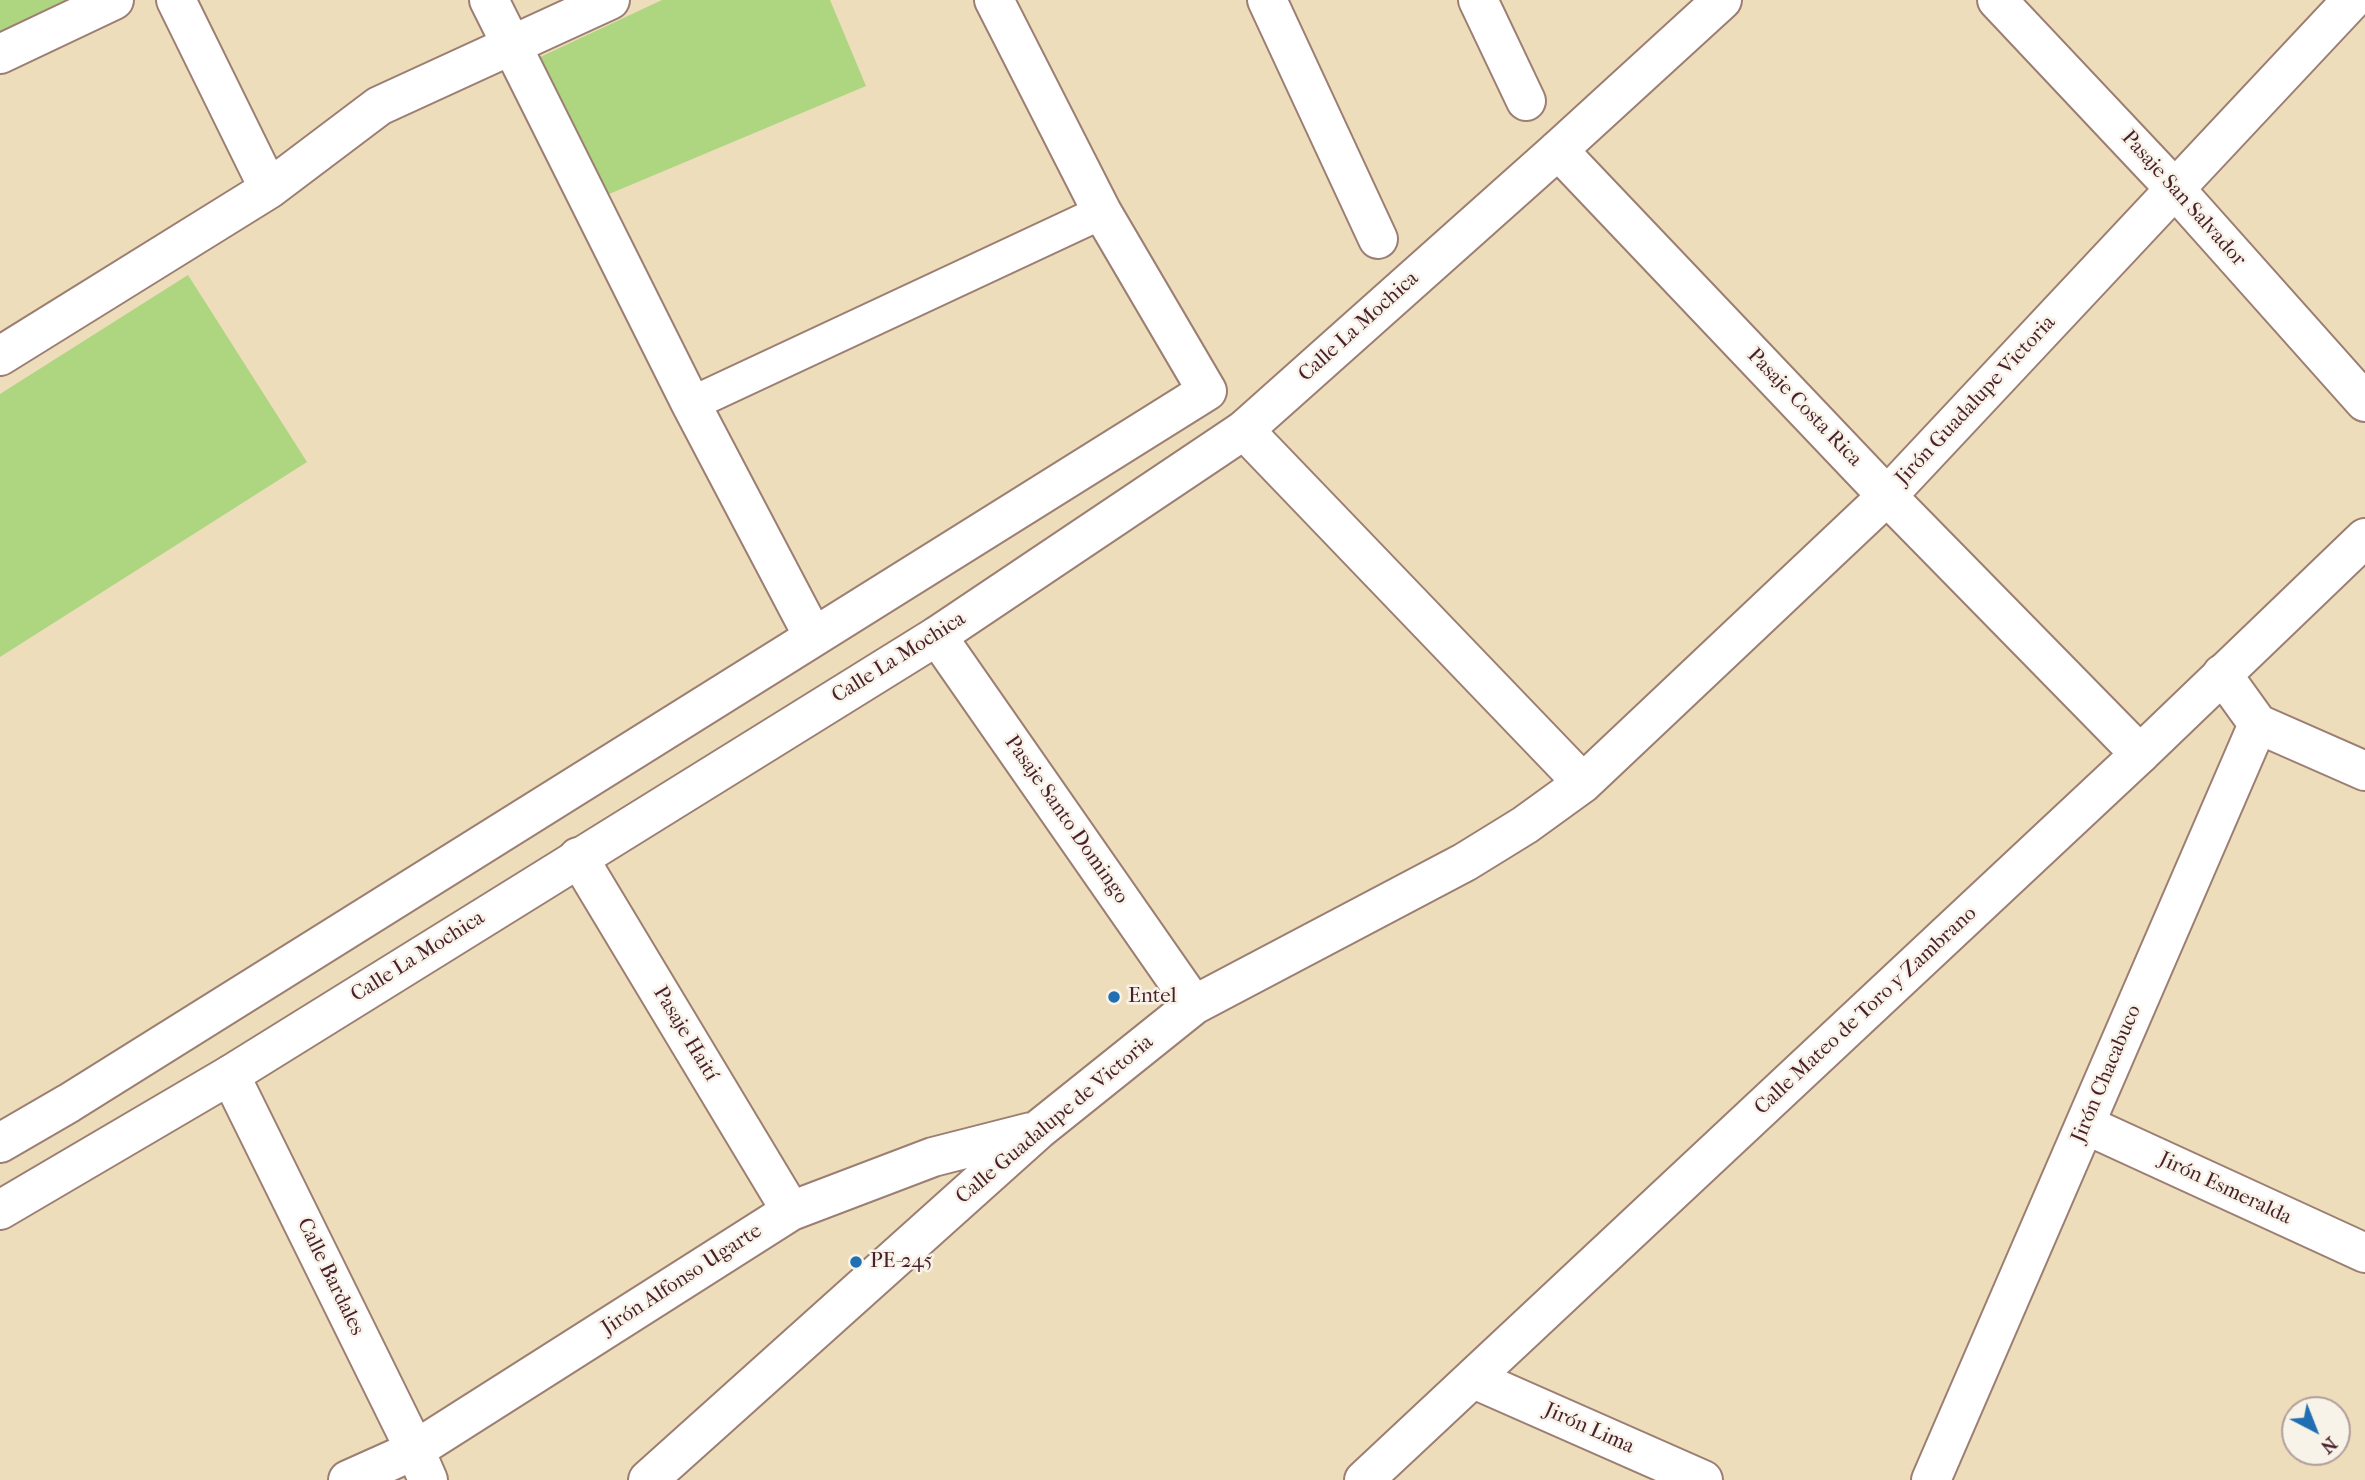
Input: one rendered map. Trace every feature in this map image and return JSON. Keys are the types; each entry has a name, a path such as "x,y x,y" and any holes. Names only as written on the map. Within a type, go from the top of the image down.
{"street":[{"path":"0,54 114,0"},
{"path":"176,0 269,189"},
{"path":"489,0 691,404 813,636"},
{"path":"0,356 269,189 379,106 610,0"},
{"path":"0,1143 69,1103 1207,391 1102,212 994,0"},
{"path":"1267,0 1378,239"},
{"path":"1478,0 1526,101"},
{"name":"Calle La Mochica","path":"0,1210 230,1075 937,636 1244,429 1722,0"},
{"name":"Pasaje San Salvador","path":"1997,0 2175,188 2365,402"},
{"name":"Jirón Guadalupe Victoria","path":"1583,783 1888,496 2352,0"},
{"name":"Pasaje Costa Rica","path":"1558,150 1888,496 2140,754"},
{"path":"691,404 1102,212"},
{"path":"1244,429 1583,783"},
{"name":"Calle Mateo de Toro y Zambrano","path":"1364,1480 2140,754 2365,538"},
{"name":"Pasaje Santo Domingo","path":"937,636 1194,1005"},
{"path":"2222,674 2258,724 2365,771"},
{"name":"Jirón Chacabuco","path":"1931,1480 2258,724"},
{"name":"Calle Guadalupe de Victoria","path":"648,1480 1038,1130 1194,1005 1465,862 1525,825 1583,783"},
{"name":"Pasaje Haití","path":"578,857 791,1211"},
{"name":"Calle Bardales","path":"230,1075 422,1465"},
{"name":"Jirón Esmeralda","path":"2086,1125 2365,1253"},
{"name":"Jirón Alfonso Ugarte","path":"348,1480 422,1465 791,1211 933,1157 1038,1130"},
{"name":"Jirón Lima","path":"1474,1379 1703,1480"}],"green space":[{"path":"0,0 76,0 0,36"},
{"path":"662,0 830,0 866,86 602,197 538,58"},
{"path":"188,275 307,462 0,657 0,394"}],"place":[{"name":"Entel","path":"1114,997"},
{"name":"PE-245","path":"856,1262"}]}
